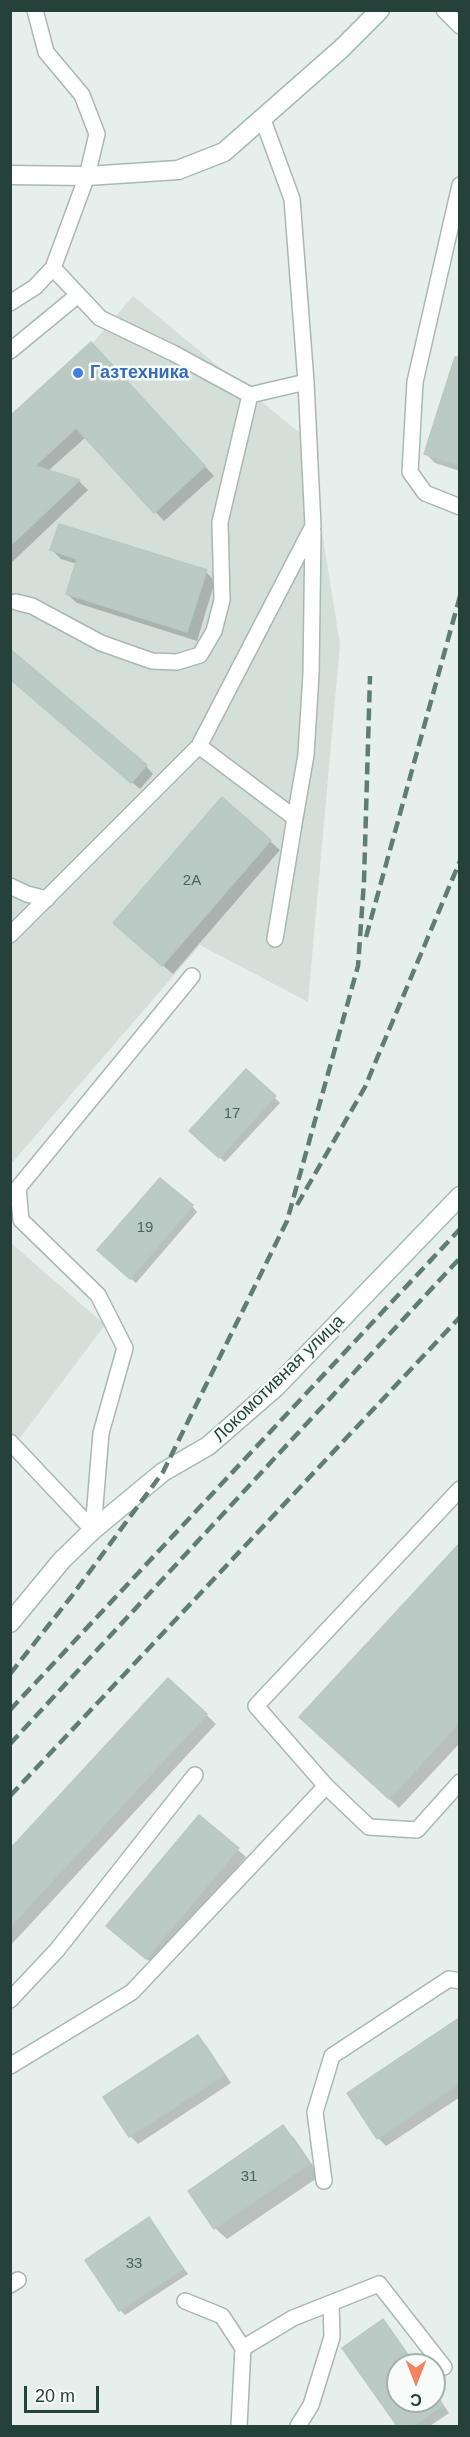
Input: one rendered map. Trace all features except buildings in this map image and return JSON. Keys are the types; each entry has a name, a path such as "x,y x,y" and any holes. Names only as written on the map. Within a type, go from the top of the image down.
{"street":[{"path":"10,175 87,176 178,170 224,152 263,120 380,10"},
{"name":"Локомотивная улица","path":"10,1623 62,1560 93,1530 164,1472 208,1446 285,1378 459,1196"}],"lane":[{"path":"10,303 35,287 53,268 87,176 97,134 82,95 46,52 35,10"},
{"path":"444,10 459,26"},
{"path":"263,120 292,199 306,382 313,526 311,674 306,755 275,939"},
{"path":"459,185 415,382 410,472 425,493 459,507"},
{"path":"53,268 100,318 173,352 250,395 306,382"},
{"path":"10,351 78,295"},
{"path":"16,602 32,606 101,643 152,660 177,662 200,655 214,631 222,600 220,522 250,395"},
{"path":"10,935 200,746 313,526"},
{"path":"200,746 296,818"},
{"path":"10,886 27,894 47,899"},
{"path":"93,1530 101,1433 125,1348 98,1295 21,1220 18,1188 192,976"},
{"path":"10,1442 93,1530"},
{"path":"459,1489 256,1706 326,1786 369,1827 417,1830 459,1782"},
{"path":"10,2000 57,1950 195,1775"},
{"path":"10,2066 132,1992 326,1786"},
{"path":"324,2181 315,2112 332,2056 448,1979 459,1981"},
{"path":"243,2348 293,2318 379,2284 433,2353"},
{"path":"185,2301 222,2316 243,2348 239,2427"},
{"path":"298,2427 311,2405 333,2337 331,2303"}],"shaded area":[{"path":"133,296 307,439 340,644 308,1002 200,945 11,1164 11,438"},
{"path":"11,1243 105,1325 11,1450"}],"railway":[{"path":"366,937 460,596"},
{"path":"10,1674 71,1597 163,1472 287,1221 358,966 364,881 370,676"},
{"path":"297,1205 365,1087 460,861"},
{"path":"10,1710 460,1229"},
{"path":"10,1744 460,1258"},
{"path":"10,1796 460,1317"}],"place":[{"name":"Газтехника","path":"78,373"}]}
